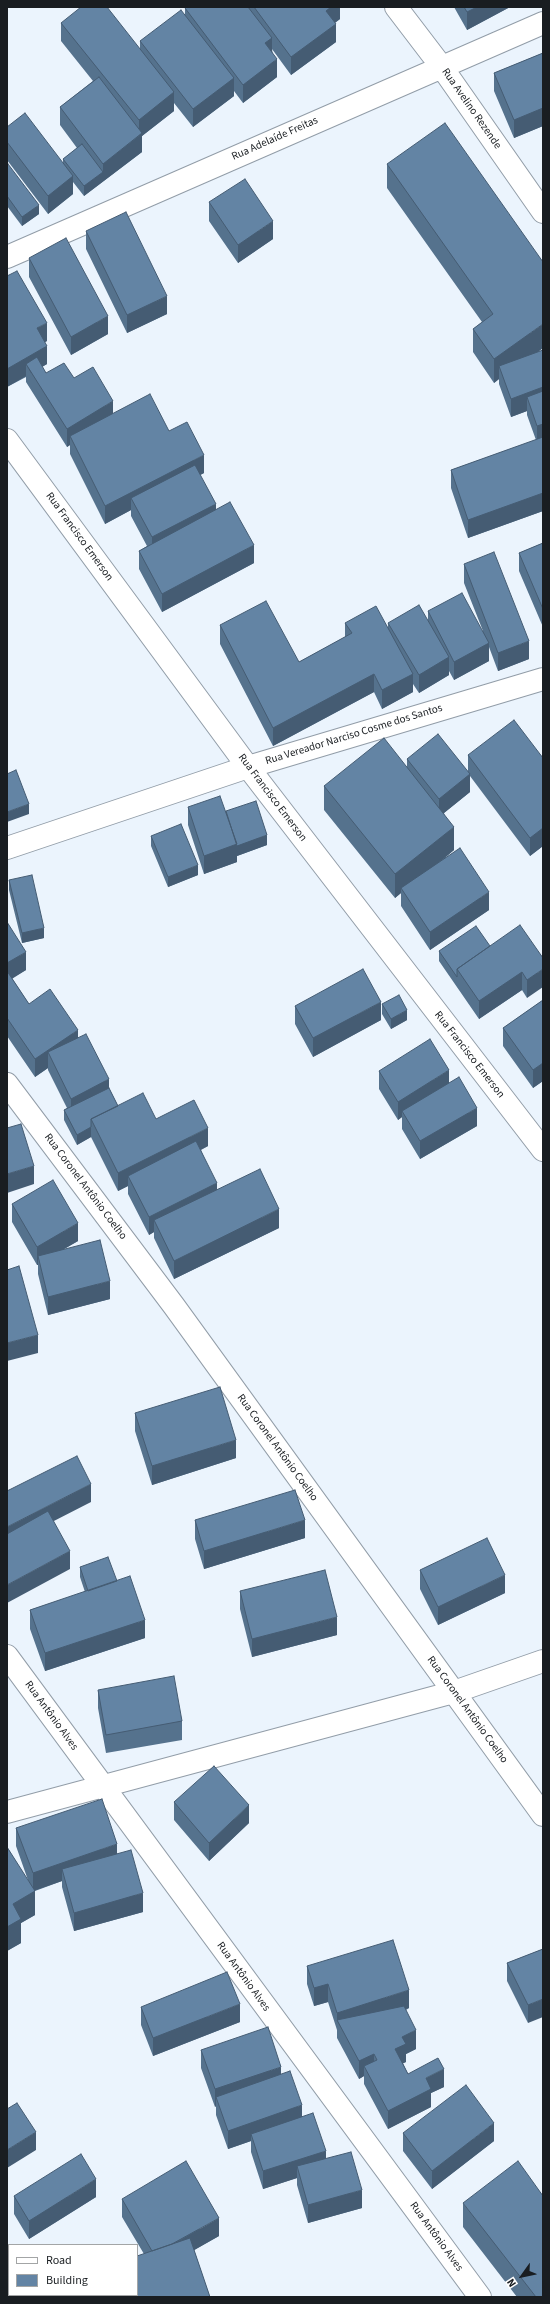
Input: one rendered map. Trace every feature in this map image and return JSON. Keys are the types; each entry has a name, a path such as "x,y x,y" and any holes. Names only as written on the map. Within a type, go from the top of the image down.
{"street":[{"name":"Rua Avelino Rezende","path":"396,7 441,66 543,212"},
{"name":"Rua Adelaíde Freitas","path":"7,257 441,66 543,23"},
{"name":"Rua Francisco Emerson","path":"7,440 248,767 543,1150"},
{"name":"Rua Vereador Narciso Cosme dos Santos","path":"7,848 248,767 543,679"},
{"name":"Rua Coronel Antônio Coelho","path":"7,1084 174,1306 543,1815"},
{"name":"Rua Antônio Alves","path":"7,1656 480,2297"},
{"path":"7,1812 454,1692 543,1661"}],"building":[{"path":"81,7 107,7 174,92 139,120 61,23"},
{"path":"248,7 272,38 265,43 277,59 243,85 185,8"},
{"path":"254,7 331,7 326,11 336,24 291,57"},
{"path":"464,7 477,7 467,12"},
{"path":"181,10 234,78 193,109 140,41"},
{"path":"543,53 543,108 514,120 494,73"},
{"path":"99,77 142,133 103,164 60,107"},
{"path":"25,113 73,176 48,196 7,142 7,127"},
{"path":"445,123 543,262 543,324 494,359 473,329 493,314 387,164"},
{"path":"82,144 103,172 84,186 63,159"},
{"path":"8,164 39,205 22,217 7,196"},
{"path":"245,179 273,221 238,245 209,202"},
{"path":"126,212 167,296 127,315 86,231"},
{"path":"66,238 108,316 71,337 29,258"},
{"path":"17,271 47,323 37,328 47,346 7,369 7,276"},
{"path":"543,350 543,387 511,399 499,366"},
{"path":"37,357 46,373 64,363 74,378 93,367 113,401 67,429 26,364"},
{"path":"543,391 543,424 537,426 527,397"},
{"path":"150,394 169,431 187,422 204,455 105,506 70,436"},
{"path":"543,437 543,493 468,520 451,470"},
{"path":"195,465 216,504 152,537 131,498"},
{"path":"230,502 254,545 162,594 139,551"},
{"path":"543,543 543,609 519,553"},
{"path":"494,552 529,641 498,653 464,564"},
{"path":"462,593 489,643 454,662 428,611"},
{"path":"266,601 299,662 352,633 345,623 376,606 413,674 382,690 374,674 273,728 220,625"},
{"path":"419,605 449,657 419,675 388,623"},
{"path":"514,720 543,758 543,828 530,838 468,755"},
{"path":"438,734 470,774 439,799 407,759"},
{"path":"384,738 454,827 395,874 324,786"},
{"path":"16,770 29,804 7,812 7,774"},
{"path":"220,796 237,844 204,856 188,807"},
{"path":"256,801 267,835 237,846 226,811"},
{"path":"181,824 198,865 168,877 151,836"},
{"path":"460,848 489,892 430,932 401,888"},
{"path":"32,875 44,928 22,933 9,880"},
{"path":"7,922 26,952 7,963"},
{"path":"520,925 543,958 543,969 527,980 522,972 479,1001 457,969"},
{"path":"476,926 490,946 457,969 457,977 439,951"},
{"path":"363,969 381,1002 313,1038 295,1006"},
{"path":"7,971 29,1004 50,989 78,1030 35,1059 7,1018"},
{"path":"399,995 407,1010 391,1019 382,1004"},
{"path":"543,1000 543,1063 533,1070 503,1028"},
{"path":"86,1034 109,1079 71,1099 48,1052"},
{"path":"430,1039 449,1070 398,1102 379,1071"},
{"path":"459,1077 477,1108 420,1141 402,1111"},
{"path":"109,1088 118,1106 91,1119 91,1127 77,1135 64,1110"},
{"path":"143,1093 156,1119 194,1100 208,1128 118,1173 91,1119"},
{"path":"21,1124 34,1166 7,1174 7,1128"},
{"path":"196,1141 217,1183 149,1217 128,1176"},
{"path":"260,1169 279,1209 174,1261 154,1220"},
{"path":"53,1180 78,1223 37,1247 12,1204"},
{"path":"100,1240 110,1281 48,1297 38,1256"},
{"path":"19,1266 38,1335 7,1343 7,1270"},
{"path":"220,1387 236,1440 152,1466 135,1413"},
{"path":"77,1456 91,1484 7,1527 7,1491"},
{"path":"295,1490 305,1520 204,1551 195,1520"},
{"path":"48,1511 70,1551 7,1585 7,1534"},
{"path":"487,1538 505,1575 438,1607 420,1570"},
{"path":"108,1557 117,1581 88,1591 80,1567"},
{"path":"325,1570 337,1617 252,1639 240,1591"},
{"path":"130,1576 145,1620 45,1653 30,1610"},
{"path":"174,1676 182,1721 106,1735 98,1690"},
{"path":"214,1766 249,1805 209,1843 174,1802"},
{"path":"102,1799 117,1844 33,1873 16,1828"},
{"path":"7,1847 35,1891 13,1904 21,1919 7,1927"},
{"path":"131,1850 143,1893 74,1913 62,1869"},
{"path":"393,1940 409,1990 337,2013 328,1984 314,1988 307,1966"},
{"path":"543,1949 543,1999 528,2005 507,1963"},
{"path":"227,1972 240,2004 153,2038 141,2007"},
{"path":"404,2006 416,2030 402,2037 406,2044 395,2049 408,2074 438,2058 444,2069 426,2078 431,2089 388,2111 364,2066 377,2060 374,2054 359,2061 337,2020"},
{"path":"268,2027 281,2067 215,2089 201,2050"},
{"path":"290,2071 302,2105 228,2131 216,2097"},
{"path":"466,2085 494,2123 432,2171 403,2133"},
{"path":"17,2103 36,2132 7,2150 7,2109"},
{"path":"313,2113 326,2151 263,2171 251,2134"},
{"path":"351,2152 362,2190 308,2205 297,2166"},
{"path":"81,2154 96,2179 29,2221 14,2196"},
{"path":"186,2161 219,2218 172,2244 152,2251 122,2199"},
{"path":"518,2161 543,2196 543,2297 536,2297 463,2203"},
{"path":"190,2238 210,2297 102,2297 138,2296 138,2256"}]}
